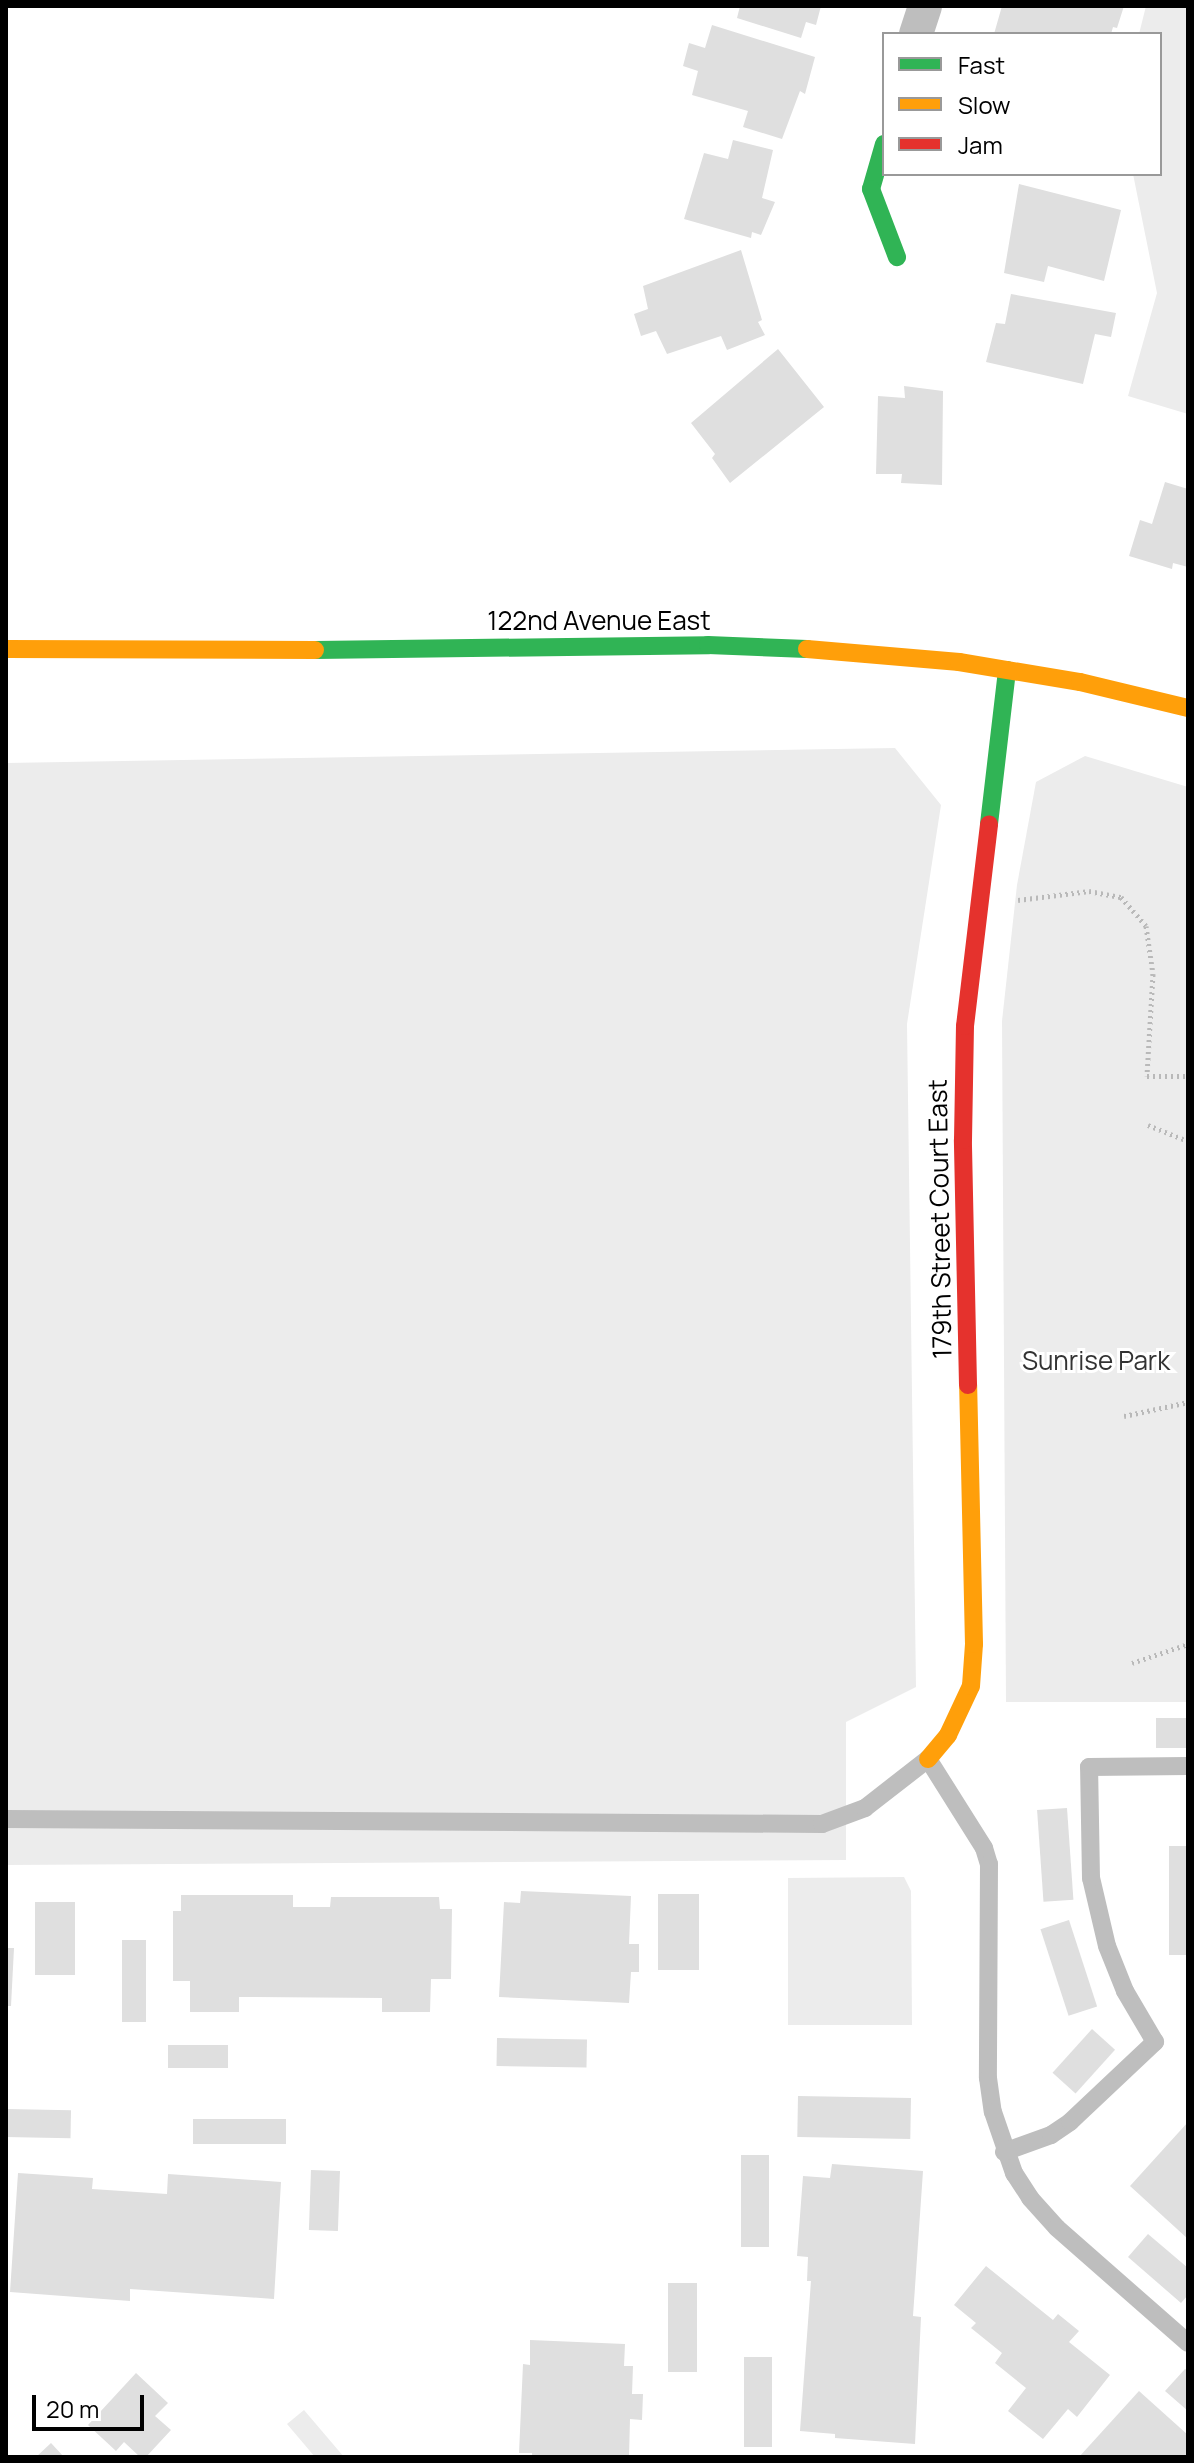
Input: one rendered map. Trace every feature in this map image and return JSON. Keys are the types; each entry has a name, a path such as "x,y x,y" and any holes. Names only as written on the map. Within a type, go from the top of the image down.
{"street":[{"path":"917,32 925,6"},
{"path":"882,151 871,189 897,257"},
{"name":"122nd Avenue East","path":"6,649 379,650 708,645 868,652 1007,670 1188,708"},
{"name":"179th Street Court East","path":"928,1759 948,1735 971,1686 974,1644 963,1140 965,1026 1007,670"}],"lane":[{"path":"6,1819 822,1824 865,1808 928,1759 984,1848 989,1864 988,2078 1004,2152 1030,2198 1057,2228 1188,2343"},
{"path":"1004,2152 1051,2135 1070,2122 1155,2042 1125,1991 1107,1946 1091,1878 1089,1767 1188,1766"}],"path":[{"path":"1016,900 1032,901 1089,891 1121,897 1146,926 1150,950 1153,974 1147,1076 1188,1076"},
{"path":"1148,1125 1188,1141"},
{"path":"1124,1416 1188,1402"},
{"path":"1132,1663 1188,1644"}],"green space":[{"path":"1146,6 1188,6 1188,414 1128,396 1157,293 1133,176 1162,176 1162,32 1140,32"},
{"path":"895,748 941,805 907,1024 916,1687 846,1722 846,1860 6,1865 6,763"},
{"name":"Sunrise Park","path":"1085,756 1188,787 1188,1702 1006,1702 1002,1021 1017,885 1036,782"},
{"path":"904,1877 911,1891 912,2025 788,2025 788,1878"},
{"path":"304,2410 344,2457 315,2457 287,2424"}],"building":[{"path":"740,6 821,6 816,25 806,22 801,38 737,18"},
{"path":"1002,6 1124,6 1117,28 1113,27 1112,32 995,32"},
{"path":"712,25 815,57 805,94 800,91 782,139 743,127 748,111 692,95 698,71 683,66 689,43 705,48"},
{"path":"733,140 773,150 762,198 775,202 761,235 752,232 751,238 684,219 704,153 728,159"},
{"path":"1019,184 1121,210 1104,281 1048,266 1044,282 1004,273"},
{"path":"741,250 762,320 758,322 765,335 727,350 721,336 667,354 656,331 641,336 634,314 648,309 643,286"},
{"path":"1011,294 1116,313 1111,337 1095,334 1083,384 986,362 996,323 1005,324"},
{"path":"778,349 824,407 730,483 712,458 715,454 691,423"},
{"path":"904,386 943,391 942,485 901,483 902,474 876,474 878,396 905,398"},
{"path":"1165,482 1188,489 1188,567 1173,563 1172,569 1129,556 1140,520 1152,524"},
{"path":"1156,1718 1188,1718 1188,1748 1156,1748"},
{"path":"1067,1808 1073,1900 1043,1902 1037,1810"},
{"path":"1169,1846 1188,1846 1188,1955 1169,1955"},
{"path":"521,1891 631,1896 629,1944 639,1944 639,1972 631,1972 629,2003 499,1997 504,1902 520,1903"},
{"path":"658,1894 699,1894 699,1970 658,1970"},
{"path":"181,1895 293,1895 293,1907 330,1907 331,1897 439,1897 440,1909 452,1909 451,1979 431,1979 430,2012 382,2012 382,1998 239,1997 239,2012 190,2012 190,1981 173,1981 173,1911 181,1911"},
{"path":"35,1902 75,1902 75,1975 35,1975"},
{"path":"1069,1920 1097,2007 1069,2016 1040,1929"},
{"path":"122,1940 146,1940 146,2022 122,2022"},
{"path":"6,1948 14,1948 11,2006 6,2006"},
{"path":"1092,2029 1115,2050 1076,2094 1053,2073"},
{"path":"497,2038 587,2040 586,2068 497,2066"},
{"path":"168,2045 228,2045 228,2068 168,2068"},
{"path":"798,2096 911,2098 910,2139 797,2137"},
{"path":"6,2109 71,2110 71,2138 6,2137"},
{"path":"193,2119 286,2119 286,2144 193,2144"},
{"path":"1188,2122 1188,2239 1130,2186"},
{"path":"741,2155 769,2155 769,2247 741,2247"},
{"path":"832,2164 923,2171 913,2316 921,2317 915,2444 835,2438 835,2434 800,2431 811,2281 807,2281 808,2257 797,2256 803,2176 830,2178"},
{"path":"311,2170 340,2171 338,2231 309,2230"},
{"path":"18,2173 93,2178 92,2189 167,2194 168,2174 281,2182 274,2299 130,2289 130,2301 10,2292"},
{"path":"1148,2234 1188,2268 1188,2295 1181,2303 1128,2257"},
{"path":"986,2266 1053,2320 1058,2314 1079,2331 1069,2342 1110,2375 1077,2417 1068,2409 1043,2439 1008,2411 1026,2388 995,2363 1002,2353 971,2328 976,2323 954,2305"},
{"path":"668,2283 697,2283 697,2372 668,2372"},
{"path":"530,2340 625,2344 624,2366 633,2366 632,2394 643,2394 642,2420 630,2419 629,2457 532,2457 532,2453 519,2453 523,2364 530,2365"},
{"path":"744,2357 772,2357 772,2447 744,2447"},
{"path":"1185,2369 1188,2371 1188,2411 1165,2391"},
{"path":"136,2373 168,2403 155,2416 171,2430 146,2457 140,2457 124,2442 116,2451 88,2425"},
{"path":"1139,2391 1188,2435 1188,2457 1079,2457"},
{"path":"51,2443 64,2457 36,2457"}],"traffic: fast":[{"path":"882,151 871,189 897,257"},
{"path":"315,650 708,645 807,649"},
{"path":"989,824 1007,670"}],"traffic: slow":[{"path":"6,649 315,650"},
{"path":"807,649 959,662 1080,682 1188,708"},
{"path":"928,1759 948,1735 971,1686 974,1644 968,1385"}],"traffic: jam":[{"path":"968,1385 963,1140 965,1026 989,824"}]}
